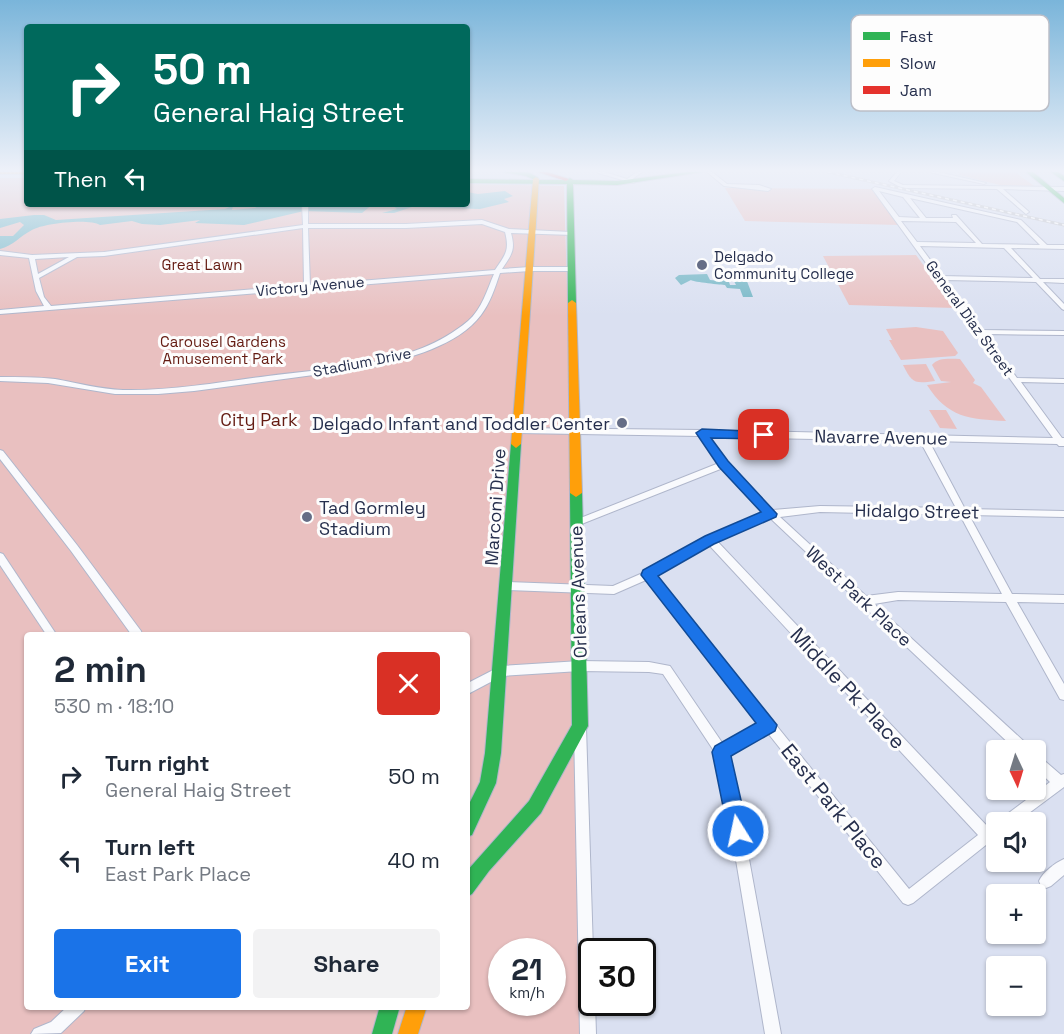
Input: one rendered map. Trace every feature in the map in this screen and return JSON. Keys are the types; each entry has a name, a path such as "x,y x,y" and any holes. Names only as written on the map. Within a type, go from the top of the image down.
{"street":[{"path":"306,220 307,287"},
{"name":"Marconi Drive","path":"470,821 488,783 494,753 535,220"},
{"name":"Orleans Avenue","path":"570,220 588,1034"},
{"name":"General Diaz Street","path":"898,220 1063,443"},
{"path":"958,220 981,246"},
{"path":"1016,220 1045,246"},
{"path":"0,253 76,256 306,226 406,226 482,222 508,231 571,234"},
{"name":"Stadium Drive","path":"0,379 51,382 104,390 160,391 375,363 435,346 471,322 482,309 497,271 504,264 510,252 508,231"},
{"path":"916,244 1064,247"},
{"path":"1006,246 1064,308"},
{"path":"32,256 41,298 49,308"},
{"path":"37,277 76,256"},
{"name":"Victory Avenue","path":"0,312 530,268 572,269"},
{"path":"942,278 1064,281"},
{"path":"981,332 1064,333"},
{"path":"1016,380 1064,381"},
{"name":"Navarre Avenue","path":"518,430 1063,443"},
{"name":"West Park Place","path":"702,433 724,464 771,514 1013,740"},
{"path":"923,438 1064,695"},
{"path":"0,453 136,632"},
{"path":"576,523 724,464"},
{"name":"Hidalgo Street","path":"507,586 614,590 648,575 710,540 771,514 820,509 1064,514"},
{"name":"Middle Pk Place","path":"710,540 986,827"},
{"path":"0,557 50,632"},
{"name":"East Park Place","path":"648,575 908,898 986,838"},
{"path":"864,601 898,596 1008,596 1064,599"},
{"path":"470,688 501,670 580,666 649,667 666,670 721,752 730,788 772,1034"},
{"path":"721,752 769,725"},
{"path":"470,883 535,807 580,726"},
{"path":"1020,812 1062,782 1046,769"},
{"path":"1046,880 1064,866"},
{"path":"39,1034 56,1028 75,1010"},
{"path":"382,1034 389,1010"},
{"path":"408,1034 416,1010"}],"green space":[{"name":"City Park","path":"0,220 565,220 580,726 579,1034 0,1034"},
{"path":"896,220 899,225 745,221"},
{"path":"916,255 955,308 849,305 823,256"},
{"path":"916,327 943,331 958,353 955,356 901,360 889,340 892,340 886,329"},
{"path":"960,359 975,380 973,383 981,387 1006,421 960,415 935,396 927,385 951,382 941,381 932,365 941,360"},
{"path":"926,364 935,381 915,381 903,365"},
{"path":"929,410 946,410 957,429 940,428"}],"water":[{"path":"0,220 198,220 160,225 132,221 100,225 87,222 56,223 38,227 9,246 0,249 0,236 13,236 24,225 20,222 0,228"},
{"path":"200,220 264,220 244,225 195,223"},
{"path":"740,273 745,276 753,297 743,297 740,289 727,288 725,285 691,280 681,285 675,278 679,275 707,274 710,280 728,279 730,285 736,285 731,275"}],"railway":[{"path":"1043,220 1064,225"}],"traffic: fast":[{"path":"571,220 572,303"},
{"path":"470,821 488,783 493,753 516,444"},
{"path":"470,883 535,807 580,726 576,493"},
{"path":"382,1034 389,1010"}],"traffic: slow":[{"path":"516,444 533,220"},
{"path":"572,303 576,493"},
{"path":"408,1034 416,1010"}],"place":[{"name":"Delgado Community College","path":"702,265"},
{"name":"Delgado Infant and Toddler Center","path":"622,423"},
{"name":"Tad Gormley Stadium","path":"307,517"}],"route":[{"path":"738,831 721,752 769,725 648,575 710,540 771,514 724,464 702,433 764,435"}],"park label":[{"name":"Great Lawn","path":"202,264"},
{"name":"Carousel Gardens Amusement Park","path":"223,350"}]}
